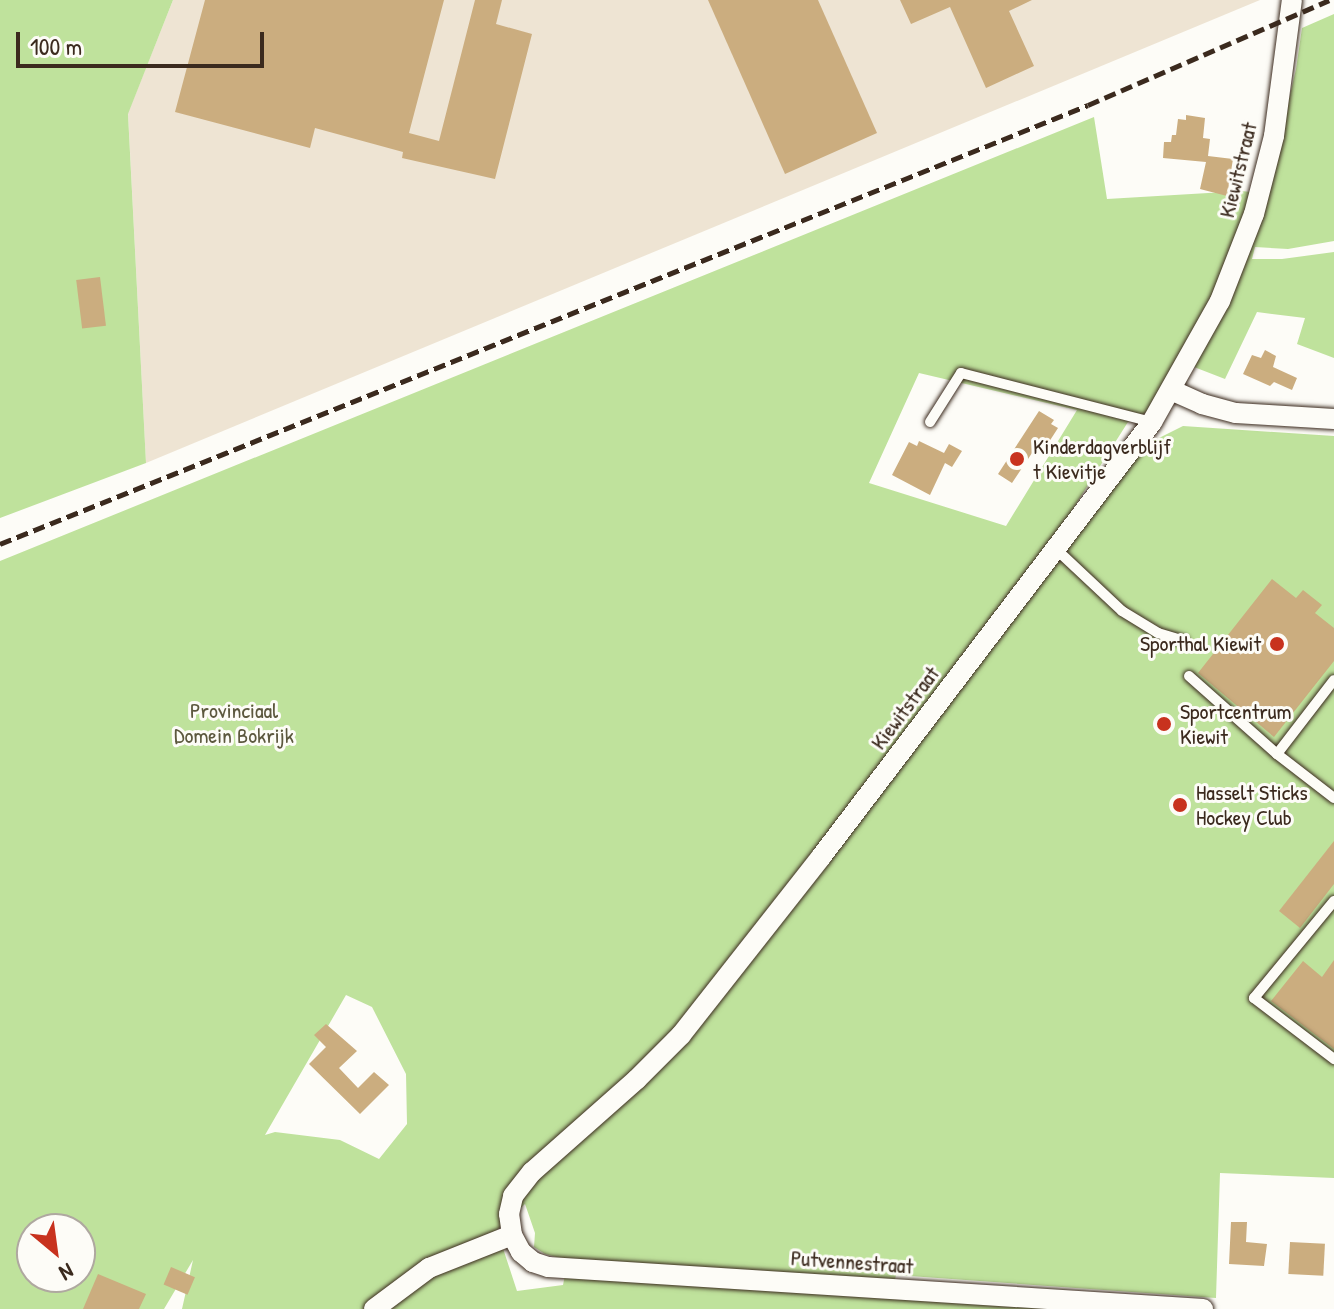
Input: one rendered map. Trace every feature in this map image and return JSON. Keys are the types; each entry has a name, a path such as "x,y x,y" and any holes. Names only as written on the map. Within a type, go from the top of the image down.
{"street":[{"name":"Kiewitstraat","path":"512,1235 509,1214 513,1196 520,1184 637,1079 681,1035 1057,550 1152,422 1220,301 1254,214 1274,136 1292,0"},
{"path":"1171,390 1202,404 1236,413 1334,419"},
{"path":"374,1309 429,1268 512,1235"},
{"name":"Putvennestraat","path":"512,1235 521,1252 533,1262 548,1267 1004,1302 1203,1309"}],"lane":[{"path":"930,422 961,373 1152,422"},
{"path":"1057,550 1122,611 1158,633 1184,641"},
{"path":"1189,676 1277,754 1334,798"},
{"path":"1277,754 1334,680"},
{"path":"1334,901 1254,998 1334,1059"}],"shaded area":[{"path":"173,0 1260,0 146,463 128,113"}],"green space":[{"path":"0,0 173,0 128,114 146,463 0,518"},
{"name":"Provinciaal Domein Bokrijk","path":"1334,14 1334,241 1288,249 1255,247 1252,259 1282,259 1334,252 1334,358 1297,344 1305,318 1257,312 1225,379 1194,367 1168,401 1128,422 1043,556 839,846 1147,444 1183,426 1334,436 1334,1178 1220,1173 1216,1298 896,1275 891,1298 1063,1309 182,1309 193,1260 164,1309 0,1309 0,561 1094,117 1107,199 1242,191 1267,194 1296,69 1302,28","holes":["919,373 1077,410 1006,526 869,483","346,995 372,1007 406,1074 407,1124 379,1159 340,1140 275,1132 265,1135","525,1204 535,1233 534,1247 545,1254 568,1260 563,1285 517,1291 497,1230"]}],"building":[{"path":"205,0 444,0 409,133 439,141 475,0 502,0 496,24 532,34 495,179 402,158 403,152 315,128 310,148 175,112"},
{"path":"708,0 818,0 877,133 785,174"},
{"path":"900,0 1032,0 1009,11 1034,66 986,88 950,7 911,24"},
{"path":"1186,115 1205,118 1203,138 1210,139 1208,156 1233,159 1227,196 1200,189 1206,162 1163,158 1164,142 1171,142 1172,135 1176,135 1178,119 1186,120"},
{"path":"100,277 106,326 82,329 76,280"},
{"path":"1265,350 1276,356 1273,367 1297,378 1292,390 1274,382 1270,386 1243,374 1252,355 1261,358"},
{"name":"Kinderdagverblijf t Kievitje","path":"1039,411 1054,420 1051,424 1058,428 1047,445 1040,441 1012,483 998,474"},
{"path":"919,441 944,453 949,444 962,451 952,467 945,463 930,495 892,475 909,442 917,446"},
{"name":"Sporthal Kiewit","path":"1272,579 1296,598 1303,590 1322,605 1315,613 1334,628 1334,661 1274,737 1198,673"},
{"path":"1334,841 1334,884 1300,928 1279,911"},
{"path":"1334,960 1334,1049 1271,1001 1303,961 1322,977"},
{"path":"326,1024 357,1051 339,1068 358,1088 374,1072 389,1085 360,1114 309,1064 326,1047 314,1035"},
{"path":"1231,1222 1247,1222 1246,1242 1267,1244 1264,1266 1229,1264"},
{"path":"1290,1242 1325,1244 1323,1276 1288,1274"},
{"path":"171,1267 195,1277 188,1295 164,1284"},
{"path":"98,1274 146,1294 139,1309 83,1309 90,1293 96,1293"}],"railway":[{"path":"0,544 1088,105 1329,0"}],"place":[{"name":"Kinderdagverblijf t Kievitje","path":"1017,459"},
{"name":"Sporthal Kiewit","path":"1277,644"},
{"name":"Sportcentrum Kiewit","path":"1164,724"},
{"name":"Hasselt Sticks Hockey Club","path":"1180,805"}]}
